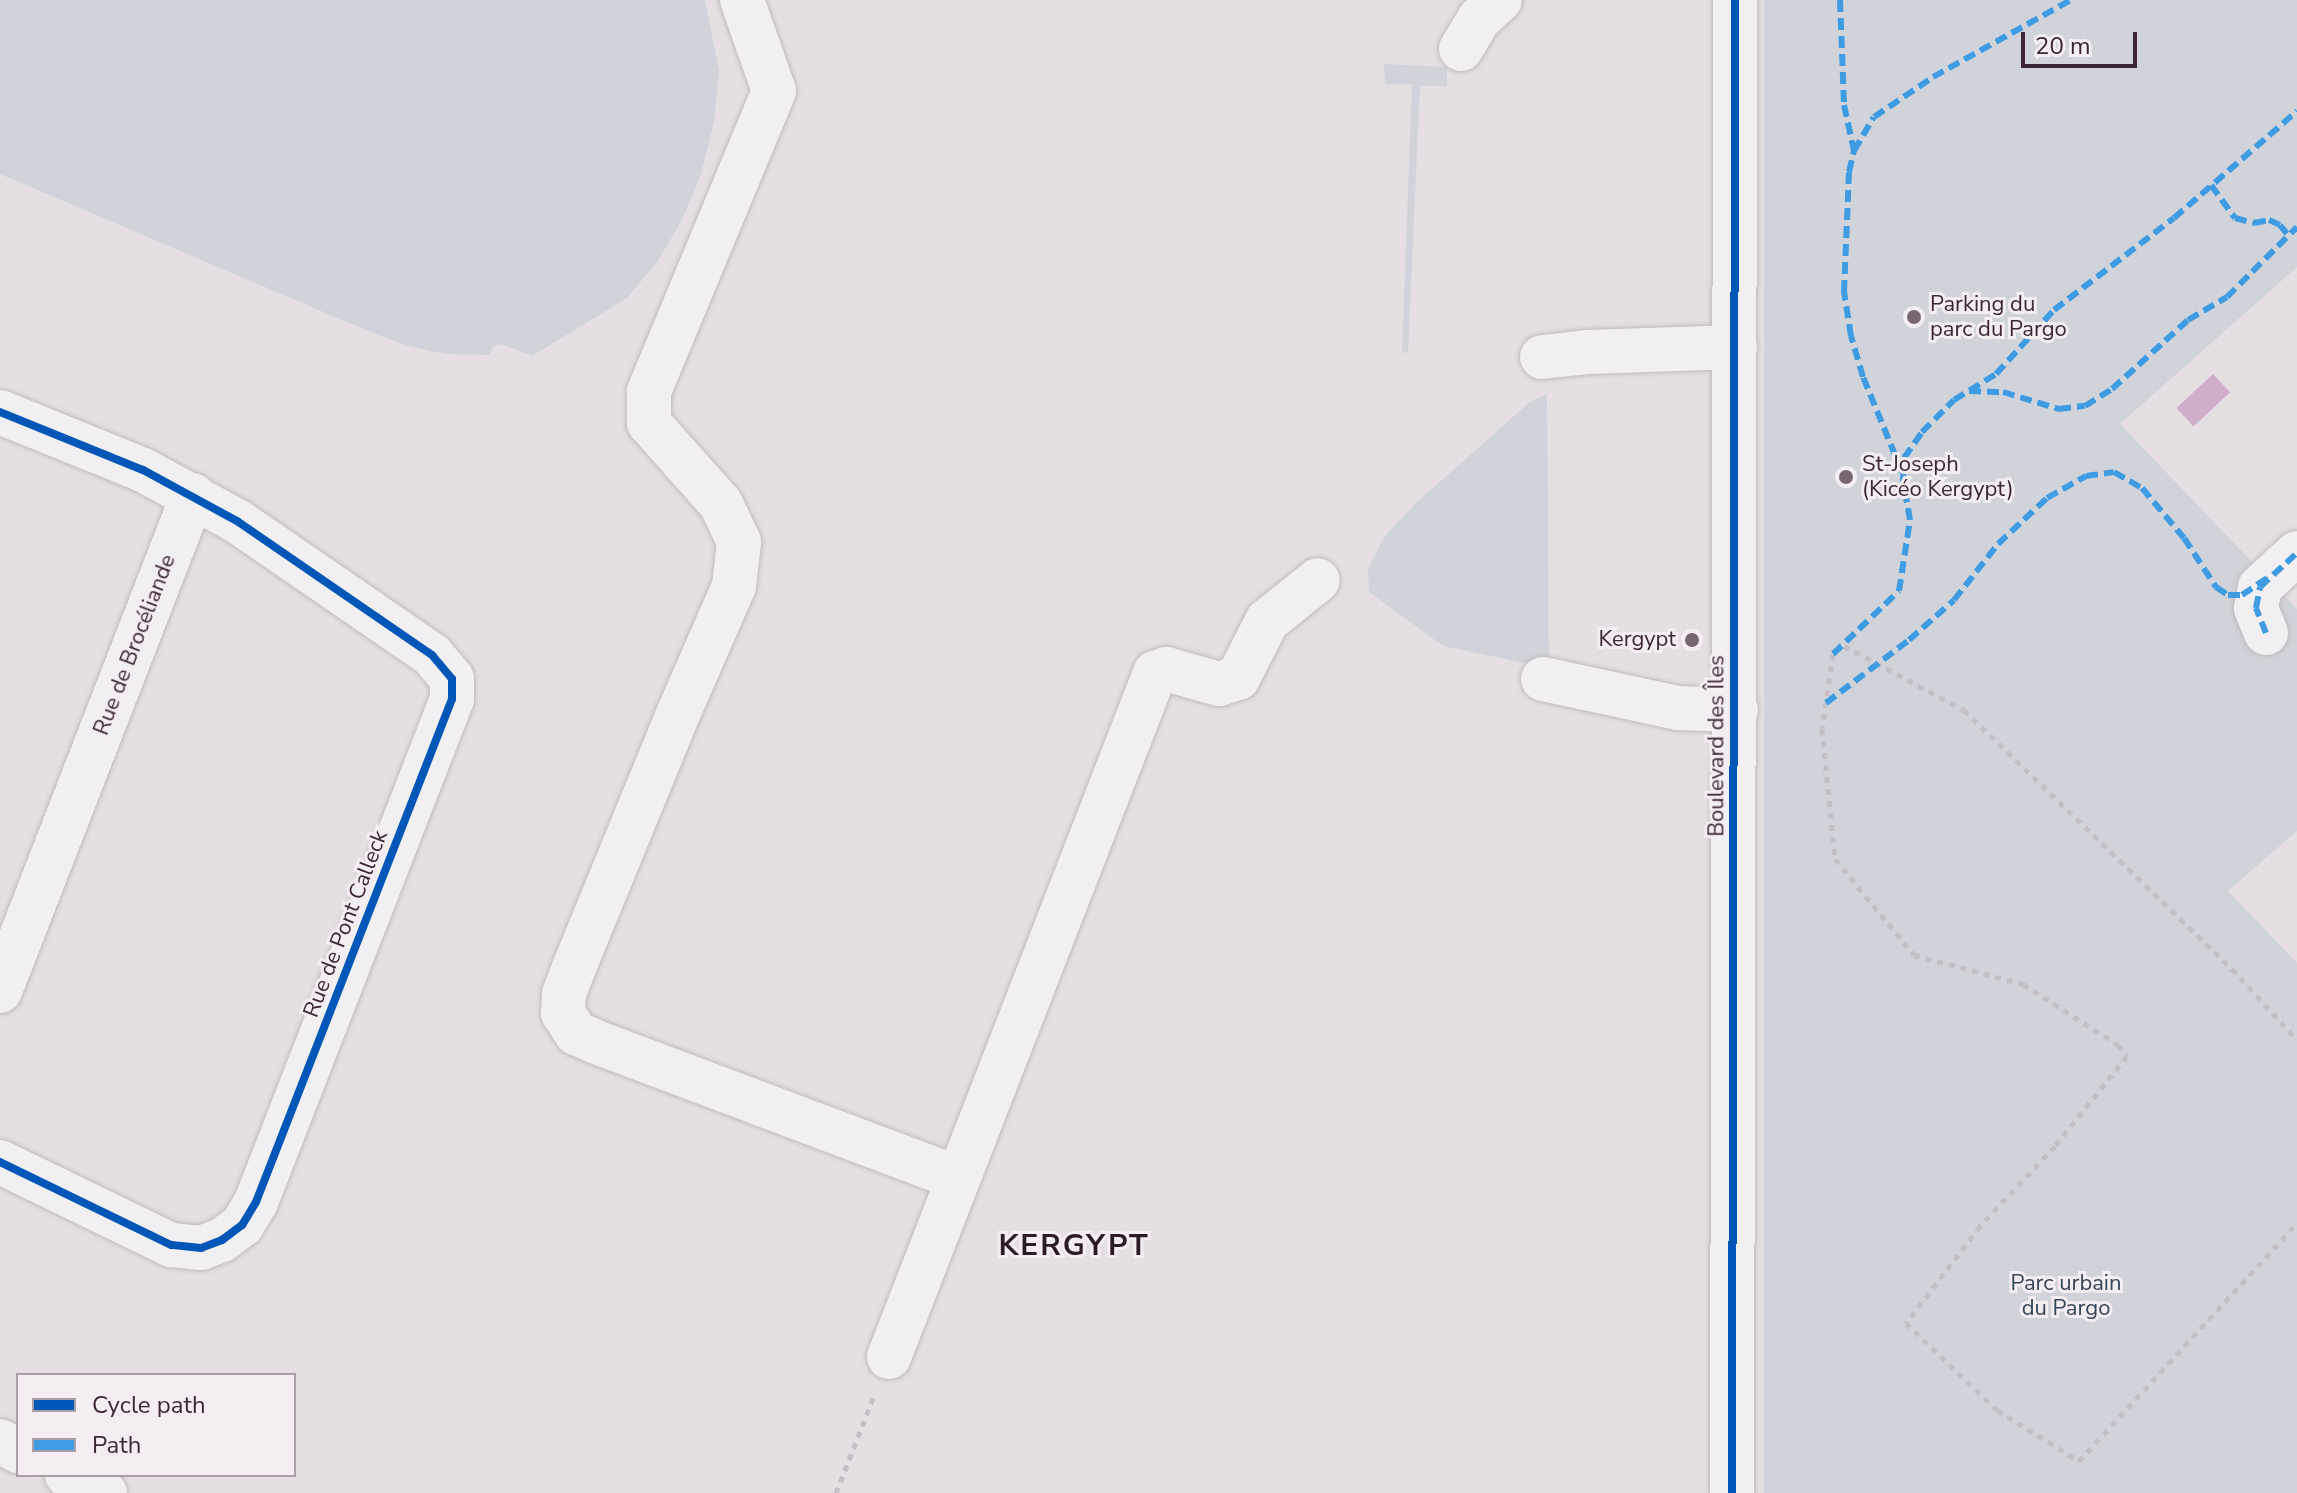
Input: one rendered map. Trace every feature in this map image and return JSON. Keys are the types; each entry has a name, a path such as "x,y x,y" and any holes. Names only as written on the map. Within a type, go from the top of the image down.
{"street":[{"path":"742,0 774,91 649,392 649,423 721,504 739,542 734,586 575,965 564,994 563,1013 576,1033 596,1042 958,1178"},
{"path":"1461,49 1479,19 1500,0"},
{"name":"Boulevard des Îles","path":"1732,1493 1736,710 1735,0"},
{"path":"1542,357 1587,352 1735,347"},
{"path":"0,412 143,470 193,495"},
{"name":"Rue de Brocéliande","path":"0,991 193,495"},
{"name":"Rue de Pont Calleck","path":"0,1162 171,1245 201,1248 222,1240 242,1225 256,1202 452,699 452,679 432,655 193,495"},
{"path":"2266,633 2256,608 2260,587 2297,553"},
{"path":"889,1357 1155,673 1166,669 1219,684 1238,678 1267,621 1318,580"},
{"path":"1543,679 1678,708 1736,710"},
{"path":"71,1477 105,1493"}],"path":[{"path":"1844,646 1964,710 2232,969 2297,1040"},
{"path":"1833,654 1822,729 1835,859 1914,955 2023,984 2118,1045 2127,1056 2055,1146 1980,1226 1906,1323 1997,1410 2079,1461 2297,1223"},
{"path":"836,1493 889,1357"}],"green space":[{"path":"0,0 705,0 719,71 714,122 701,174 681,222 657,262 627,298 532,356 501,344 493,347 490,355 446,354 408,346 368,331 0,174"},
{"name":"Parc urbain du Pargo","path":"1764,0 2297,0 2297,267 2120,424 2297,609 2297,831 2228,891 2297,963 2297,1493 1764,1493"},
{"path":"1384,64 1447,67 1447,86 1420,86 1408,352 1402,353 1412,84 1385,84"},
{"path":"1547,394 1549,668 1443,646 1369,592 1368,568 1384,537 1416,503 1530,402"}],"shaded area":[{"path":"2213,374 2230,392 2193,426 2176,408"}],"marked path":[{"path":"1840,0 1844,105 1854,151"},
{"path":"1902,472 1863,377 1851,336 1844,292 1849,172 1854,151 1874,117 1933,77 2071,0"},
{"path":"1833,654 1899,591 1910,520 1903,479 1904,458 1922,432 1954,400 1996,374 2054,310 2174,218 2297,111"},
{"path":"2211,185 2235,218 2254,223 2269,220 2280,225 2287,234"},
{"path":"1969,391 2003,392 2059,409 2085,406 2112,389 2188,320 2227,297 2297,227"},
{"path":"1826,703 1909,640 1954,600 1998,544 2047,498 2086,476 2114,472 2142,488 2184,538 2216,587 2228,595 2242,595 2267,578"},
{"path":"2266,633 2256,608 2260,587 2297,553"}],"cycle path":[{"path":"1732,1493 1735,0"},
{"path":"0,412 143,470 237,521 432,655 452,679 452,699 256,1202 242,1225 222,1240 201,1248 171,1245 0,1162"}],"place":[{"name":"Parking du parc du Pargo","path":"1914,317"},
{"name":"St-Joseph (Kicéo Kergypt)","path":"1846,477"},
{"name":"Kergypt","path":"1692,640"}],"district":[{"name":"KERGYPT","path":"1074,1246"}]}
